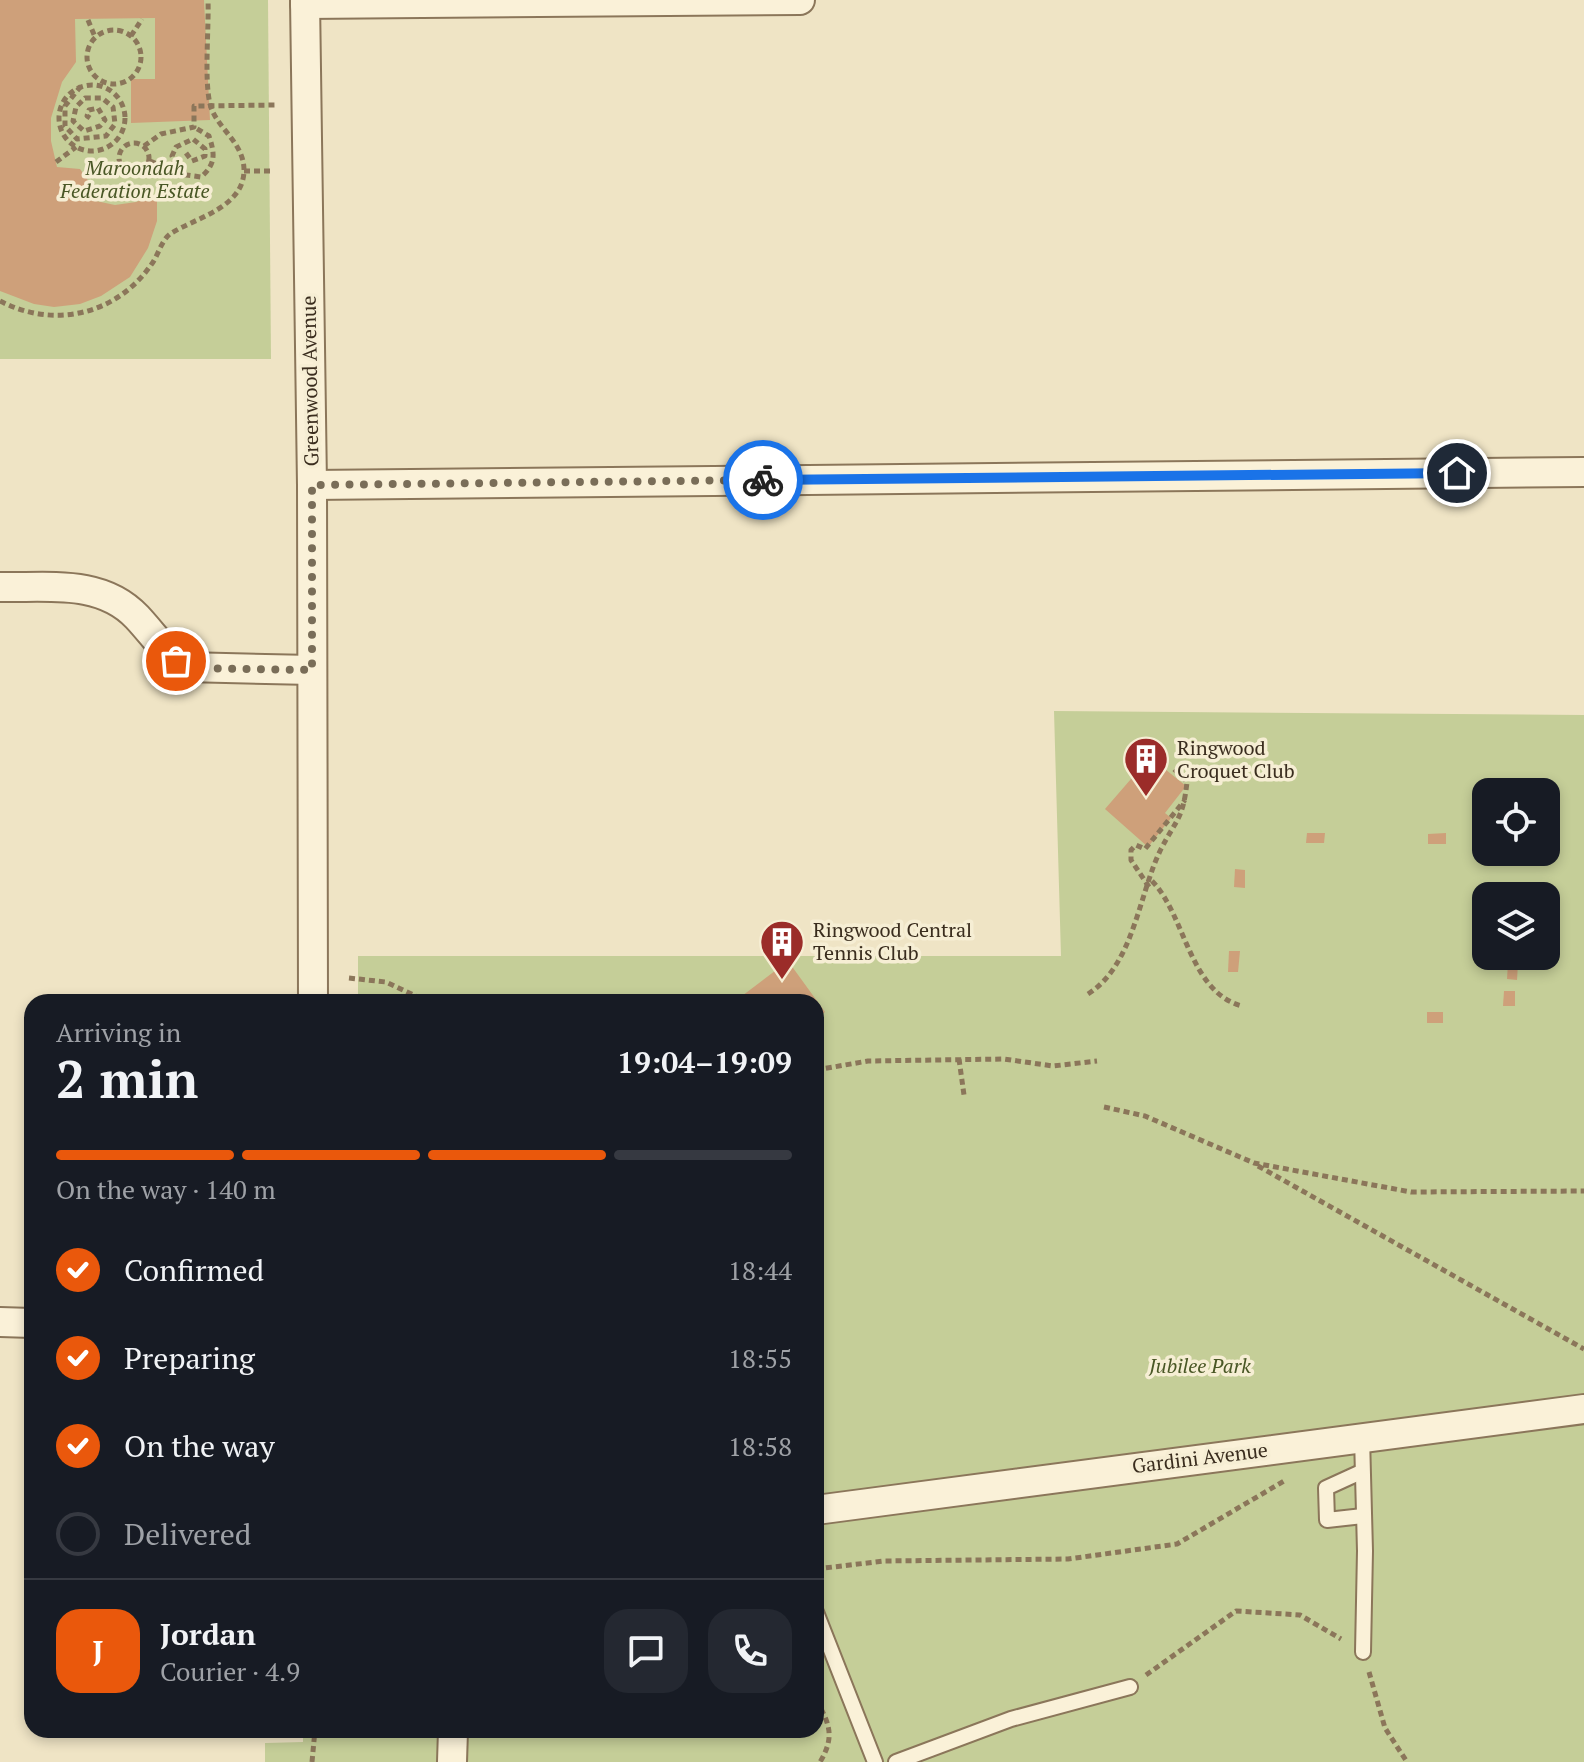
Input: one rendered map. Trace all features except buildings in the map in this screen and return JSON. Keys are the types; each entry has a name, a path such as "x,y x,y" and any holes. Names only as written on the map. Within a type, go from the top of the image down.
{"street":[{"path":"305,2 800,0"},
{"name":"Greenwood Avenue","path":"305,2 312,485 313,994"},
{"path":"312,485 1584,472"},
{"path":"0,587 73,588 108,594 128,608 185,667 312,670"},
{"path":"0,1322 24,1323"},
{"name":"Gardini Avenue","path":"824,1509 1584,1409"},
{"path":"452,1762 453,1738"}],"lane":[{"path":"1362,1437 1363,1652"},
{"path":"1361,1472 1326,1488 1327,1520 1363,1516"},
{"path":"824,1632 875,1762"},
{"path":"896,1762 1011,1719 1130,1687"}],"path":[{"path":"0,301 52,317 112,303 129,293 153,264 167,236 223,206 236,191 244,171 234,139 211,106 208,0"},
{"path":"131,36 142,19"},
{"path":"88,20 96,38"},
{"path":"96,38 88,58 93,73 103,84 112,91 125,109 123,131 117,140 98,150 76,147 67,140 59,121 67,96 81,86 103,84 125,81 138,69 141,51 131,36 113,30 96,38"},
{"path":"81,86 65,106 65,126 69,134 86,140 106,136 115,124 113,107 102,98 85,98 76,107 73,121 78,127 92,130 105,120 98,108 87,112 90,118"},
{"path":"58,95 67,96"},
{"path":"194,127 194,106 307,104"},
{"path":"194,127 209,136 214,156 212,166 201,177 179,174 150,161 144,146 161,134 194,127"},
{"path":"179,174 172,156 176,147 193,139 205,149 205,156 199,160 192,161 186,153"},
{"path":"117,140 124,147"},
{"path":"124,147 134,143 144,146"},
{"path":"56,162 76,147"},
{"path":"124,147 120,163 130,173 145,170 150,161"},
{"path":"244,171 274,171"},
{"path":"1088,994 1105,983 1138,919 1160,851 1184,813 1187,782 1174,769"},
{"path":"1185,799 1145,849 1136,845 1131,850 1131,860 1167,900 1204,976 1222,998 1242,1006"},
{"path":"349,978 386,982 411,994"},
{"path":"959,1059 964,1095"},
{"path":"824,1070 868,1061 1004,1059 1053,1066 1097,1061"},
{"path":"1104,1107 1145,1116 1254,1163 1584,1349"},
{"path":"1254,1163 1411,1192 1584,1191"},
{"path":"824,1568 884,1561 1068,1559 1177,1544 1288,1479"},
{"path":"1130,1687 1236,1611 1300,1615 1363,1652 1385,1728 1407,1762"},
{"path":"820,1762 831,1742 831,1725 824,1713"},
{"path":"312,1762 314,1738"}],"green space":[{"name":"Maroondah Federation Estate","path":"0,0 268,0 271,359 0,359"},
{"name":"Jubilee Park","path":"1054,711 1584,715 1584,1762 265,1762 265,1743 303,1742 303,1738 824,1738 824,994 358,994 358,956 1061,956"}],"way so far":[{"path":"176,661 192,668 312,670 312,485 763,480"}],"place":[{"name":"Ringwood Croquet Club","path":"1146,798"},
{"name":"Ringwood Central Tennis Club","path":"782,981"}],"route":[{"path":"763,480 1457,473"}]}
